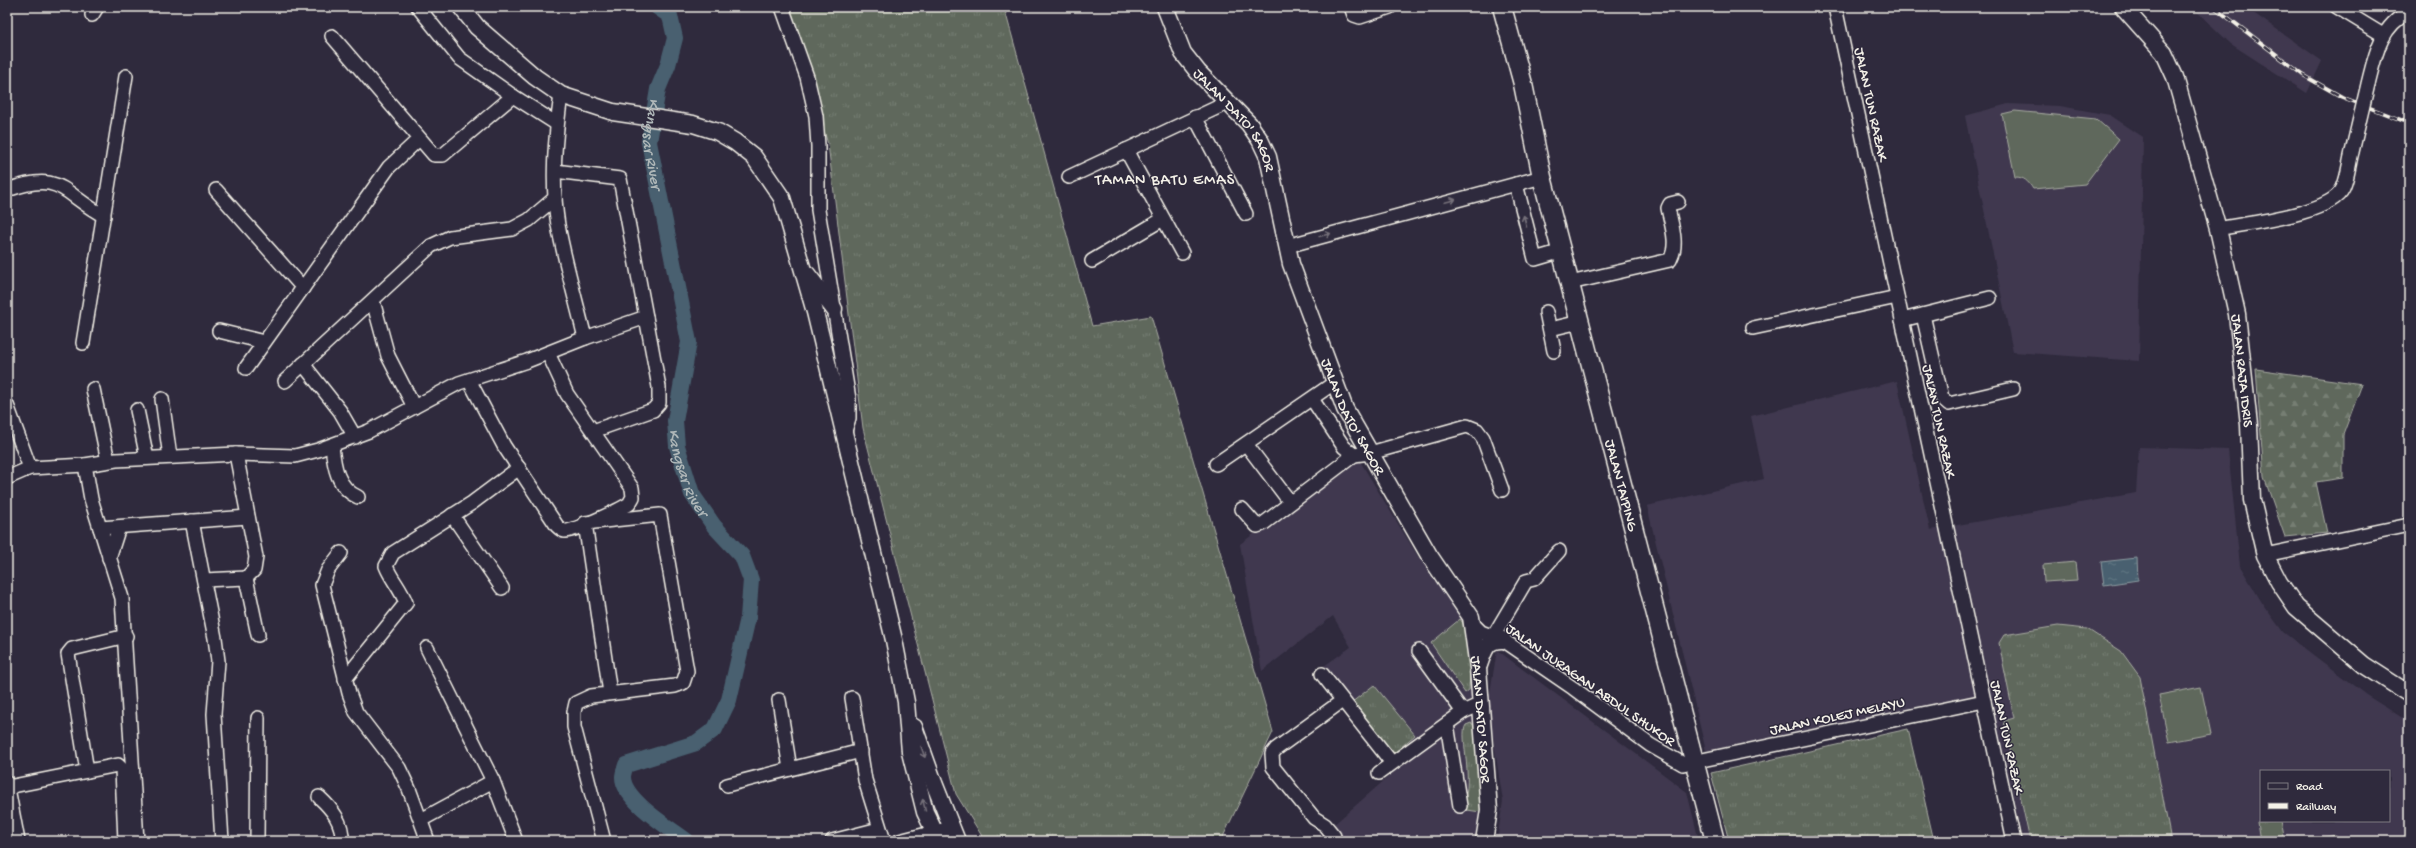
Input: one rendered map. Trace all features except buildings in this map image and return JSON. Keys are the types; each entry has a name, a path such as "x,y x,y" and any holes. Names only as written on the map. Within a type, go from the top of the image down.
{"highway":[{"name":"JALAN TAIPING","path":"1491,7 1513,87 1530,128"},
{"name":"JALAN TAIPING","path":"1502,7 1523,84 1530,128 1542,177 1696,761 1715,841"}],"main road":[{"path":"461,7 477,27 535,77 561,95 612,112 693,124 718,132 735,142 758,162 782,198 803,268 894,640 906,702 910,752 925,812 937,836"},
{"name":"JALAN DATO' SAGOR","path":"1165,7 1183,53 1198,72 1249,124 1268,157 1291,264 1334,383 1345,409 1429,555 1484,632 1478,668 1489,810 1484,841"},
{"name":"JALAN RAJA IDRIS","path":"2123,7 2164,53 2175,77 2218,229 2237,314 2242,348 2252,500 2265,555 2279,582 2296,607 2364,666 2409,694"},
{"path":"803,268 834,309"},
{"path":"1478,668 1488,642 1494,639 1484,632"},
{"path":"906,702 954,834"}],"street":[{"path":"418,7 459,58 513,96 557,124"},
{"path":"782,7 807,77 816,116 818,146 818,210 834,309 845,364 850,408 849,418 844,434"},
{"path":"1351,7 1354,15 1360,17 1390,7"},
{"name":"JALAN TUN RAZAK","path":"1835,7 2014,841"},
{"path":"2337,7 2383,35"},
{"path":"2218,229 2288,216 2324,205 2334,199 2343,188 2368,84 2383,35 2396,18 2409,12"},
{"path":"332,36 434,155 443,155 513,96"},
{"path":"83,342 126,76"},
{"path":"561,95 557,124 554,171 555,198 558,225 585,338"},
{"path":"1069,177 1228,102"},
{"path":"1195,117 1246,214"},
{"path":"246,368 389,168 420,138"},
{"path":"1126,150 1182,254"},
{"path":"554,171 620,179 659,387 659,404 653,410 593,432"},
{"path":"1287,246 1542,177"},
{"path":"7,190 28,182 46,181 65,188 86,206 104,216"},
{"path":"1516,184 1535,259 1562,251"},
{"path":"216,190 302,288"},
{"path":"285,381 432,246 450,237 512,229 529,220 555,198"},
{"path":"1570,283 1670,260 1674,253 1674,237 1668,208 1670,204 1678,202"},
{"path":"1092,261 1163,219"},
{"path":"1753,328 1898,297"},
{"path":"1902,320 1990,298"},
{"path":"373,301 388,356 414,407"},
{"path":"1546,312 1554,351"},
{"path":"1923,315 1942,398 1945,402 1949,404 2013,389"},
{"path":"7,478 30,468 85,465 108,461 147,458 236,454 295,456 332,446 355,437 469,380 646,317"},
{"path":"1550,329 1580,322"},
{"path":"219,331 264,342"},
{"path":"469,380 504,446 557,526 565,532 574,531 585,523 617,511 629,504 633,497 632,488 567,394 548,353"},
{"path":"303,364 340,411 355,437"},
{"path":"1216,464 1334,383"},
{"path":"93,389 108,461"},
{"path":"162,399 170,458"},
{"path":"1312,399 1344,447 1354,455"},
{"path":"7,405 30,468"},
{"path":"138,410 147,458"},
{"path":"1242,509 1257,526 1354,455 1370,453 1467,426 1477,430 1483,438 1502,490"},
{"path":"1246,444 1290,502"},
{"path":"332,446 334,467 340,482 347,492 358,497"},
{"path":"204,580 246,578 254,570 256,557 236,454"},
{"path":"85,465 91,499 122,598 126,636 137,841"},
{"path":"345,679 406,603 402,592 391,579 386,566 393,553 472,503 519,468"},
{"path":"452,515 502,588"},
{"path":"100,528 248,516"},
{"path":"585,523 660,516 687,671 683,683 675,686 591,696 576,703 574,712 574,727 604,841"},
{"path":"192,521 218,660 214,714 222,841"},
{"path":"585,523 588,553 610,693"},
{"path":"2265,555 2409,525"},
{"path":"109,558 119,527"},
{"path":"1484,632 1526,581 1534,579 1559,551"},
{"path":"341,553 328,570 322,585 345,679 356,712 399,768 421,820 428,841"},
{"path":"246,578 258,636"},
{"name":"JALAN JURAGAN ABDUL SHUKOR","path":"1484,632 1671,759 1683,764 1696,761"},
{"path":"87,771 68,654 72,649 126,636"},
{"path":"427,648 493,781 516,841"},
{"path":"1419,651 1463,712"},
{"path":"1322,674 1392,763"},
{"path":"832,841 882,835 865,780 852,698"},
{"path":"778,700 790,769"},
{"path":"1334,836 1290,790 1273,767 1271,761 1272,754 1276,749 1342,700"},
{"name":"JALAN KOLEJ MELAYU","path":"1696,761 1984,701"},
{"path":"1379,773 1463,712 1481,704"},
{"path":"257,841 258,718"},
{"path":"1447,724 1460,806"},
{"path":"727,785 861,751"},
{"path":"18,841 7,785 115,765 122,769 124,841"},
{"path":"421,820 493,781"},
{"path":"319,797 330,808 338,820 342,841"},
{"path":"899,841 954,834"}],"shaded area":[{"path":"2192,7 2245,7 2322,61 2307,93 2231,44"},
{"path":"2008,104 2060,106 2110,115 2143,137 2139,361 2013,352 1965,116"},
{"path":"1897,381 1930,530 2136,493 2139,447 2228,450 2240,566 2264,606 2283,632 2366,695 2409,722 2409,841 2023,841 1990,692 1706,751 1647,506 1764,479 1751,416"},
{"path":"1358,458 1417,555 1466,624 1473,653 1471,695 1485,797 1477,841 1315,841 1395,771 1314,673 1351,647 1333,616 1262,671 1240,544"},
{"path":"1497,650 1687,792 1699,841 1497,841 1503,801 1488,705"}],"green space":[{"path":"787,7 1004,7 1092,326 1151,316 1273,732 1221,841 985,841 956,794 863,428 828,144"},
{"path":"2015,111 2096,119 2119,139 2085,184 2033,189 2026,180 2015,177 2002,114"},
{"path":"2256,369 2362,384 2343,435 2343,478 2316,482 2327,533 2285,537 2264,477"},
{"path":"2075,562 2077,580 2044,582 2043,565"},
{"path":"1460,619 1467,634 1470,653 1469,690 1465,693 1431,643"},
{"path":"2058,626 2087,629 2121,651 2140,677 2171,841 2030,841 2004,721 2014,718 1999,643 2004,635"},
{"path":"1374,685 1415,735 1393,754 1351,703"},
{"path":"2201,687 2211,734 2169,742 2159,695"},
{"path":"1471,723 1474,725 1483,808 1481,812 1460,809 1465,799 1467,788 1464,731 1466,725"},
{"path":"1908,729 1934,841 1729,841 1711,773"},
{"path":"2257,822 2280,822 2284,841 2260,841"},
{"path":"2335,835 2336,841 2308,841"}],"water":[{"path":"2137,558 2138,580 2104,585 2101,562"}],"waterway":[{"name":"Kangsar River","path":"657,7 670,16 675,38 668,65 658,89 649,142 689,342 675,421 677,446 692,494 714,526 742,556 751,580 748,618 729,700 715,729 696,743 626,765 624,772 623,777 625,786 639,804 659,821 687,841"}],"railway":[{"path":"2214,7 2303,75 2342,97 2409,123"}],"district":[{"name":"TAMAN BATU EMAS","path":"1165,178"}]}
